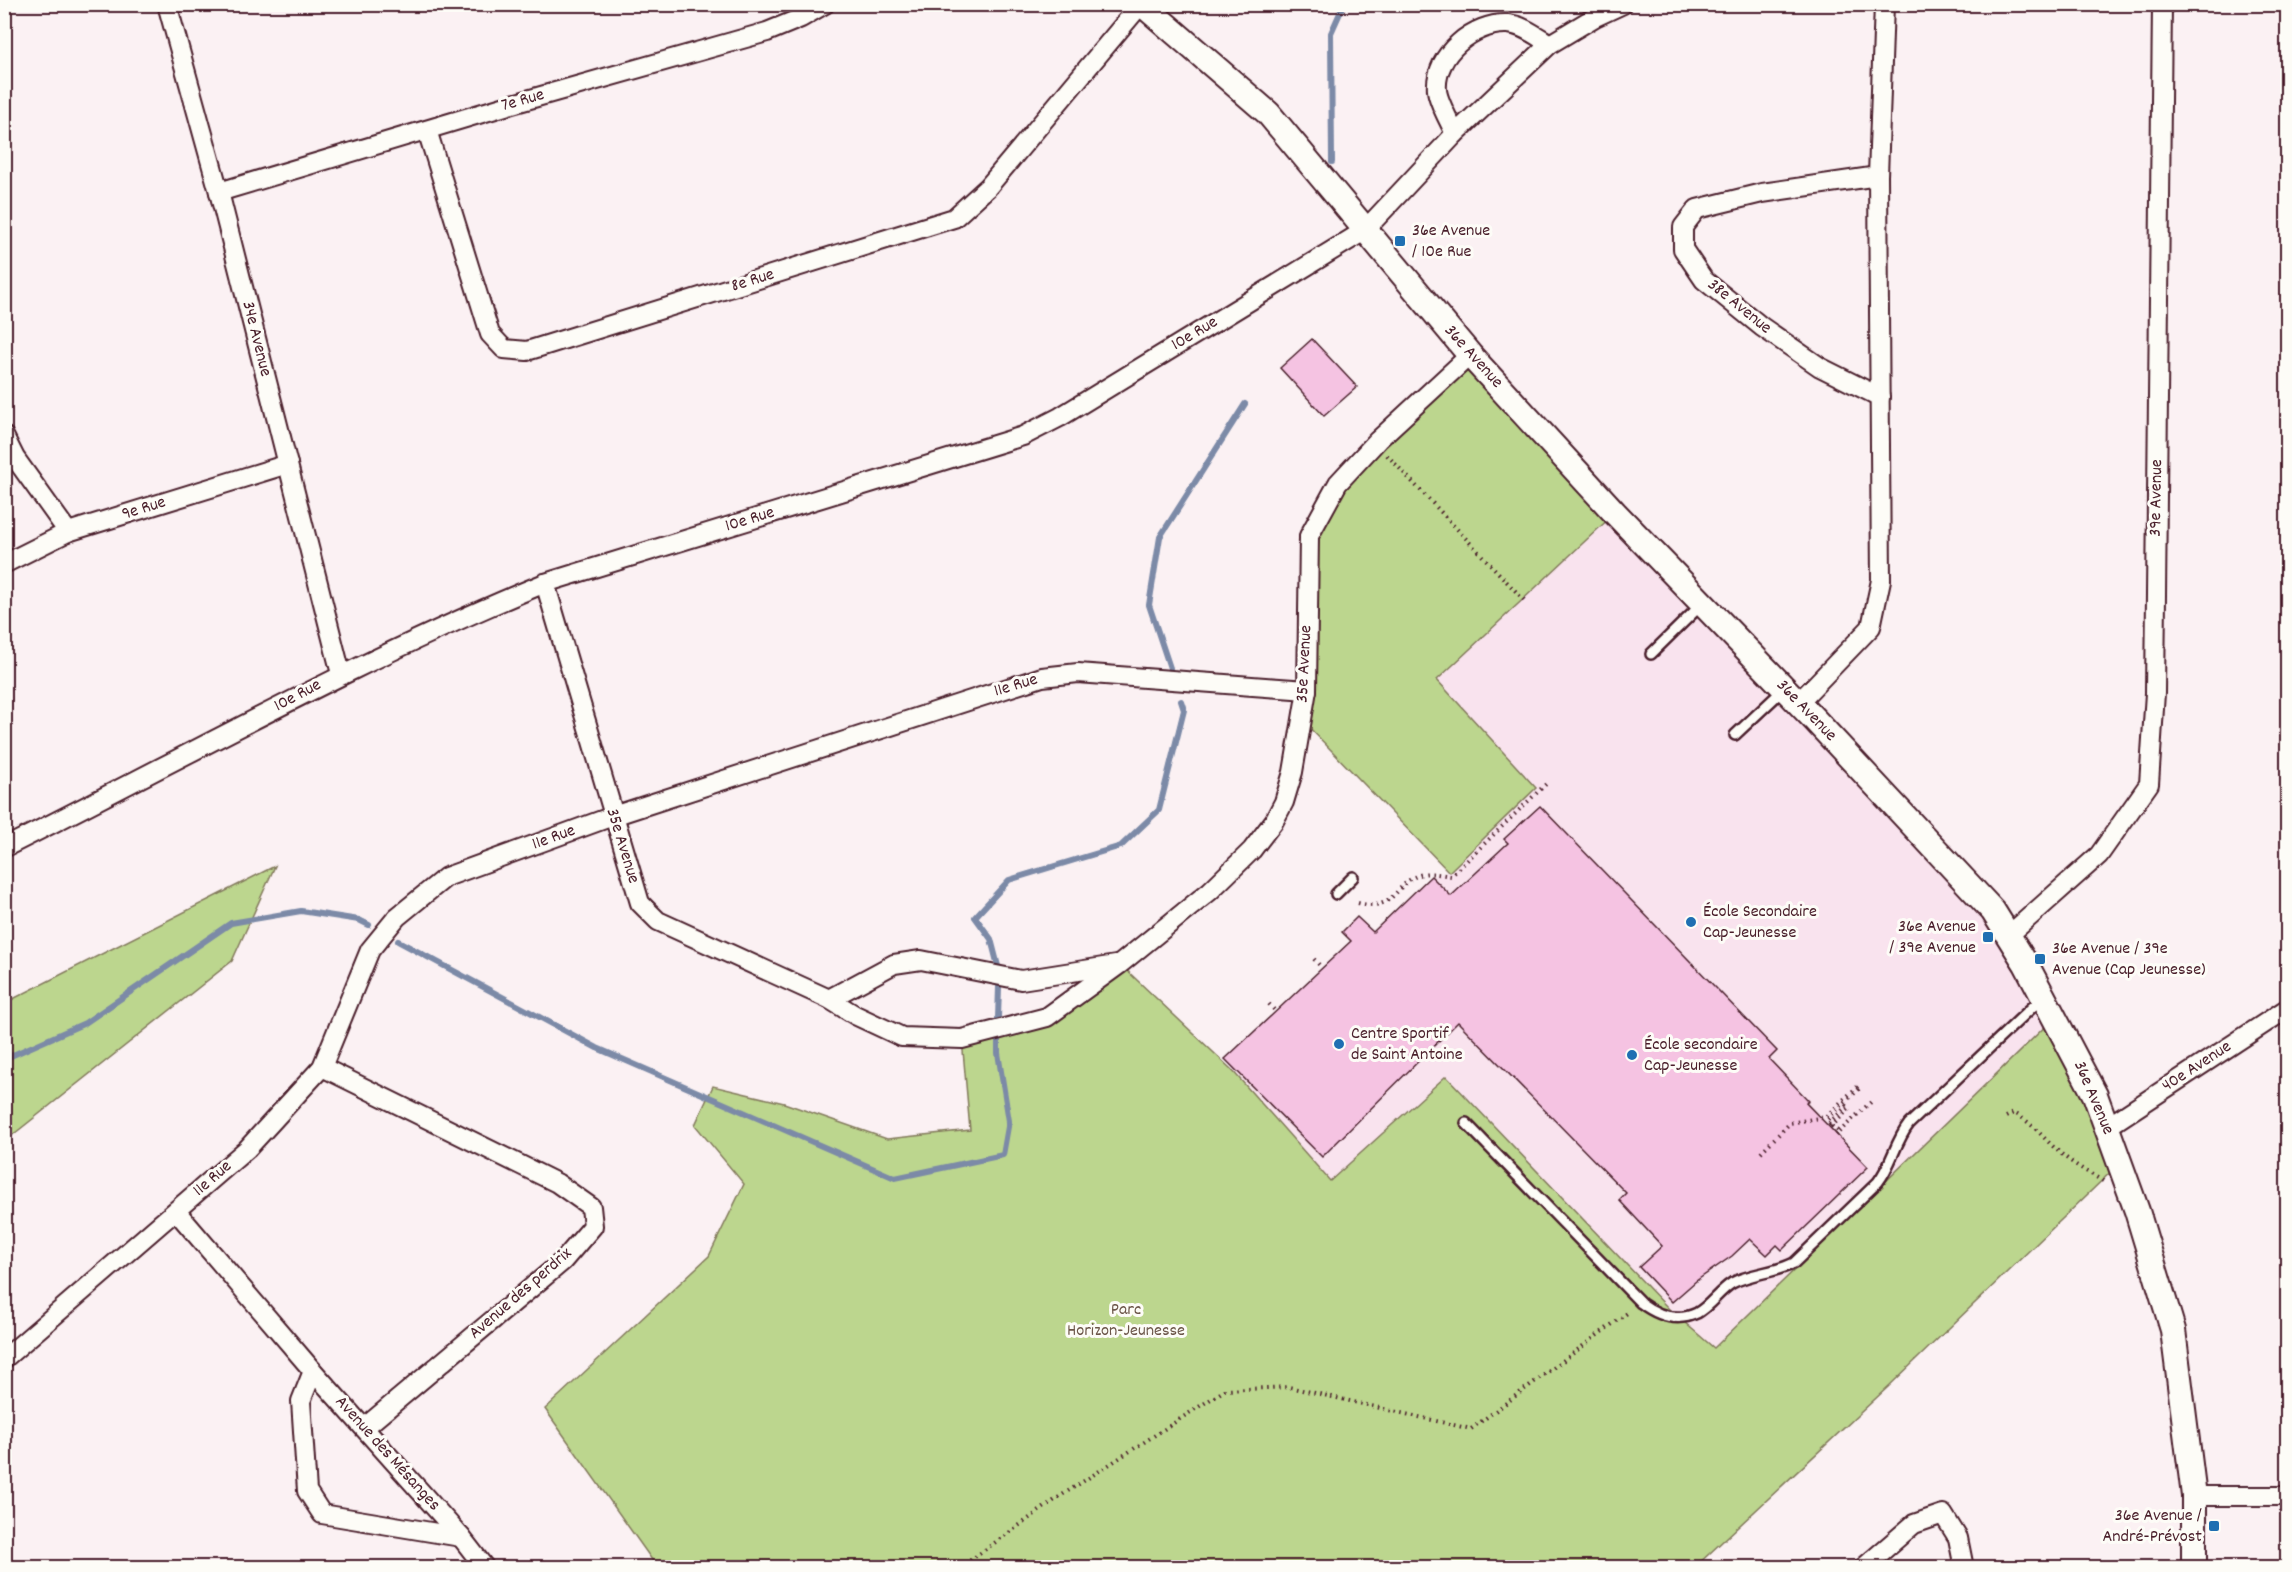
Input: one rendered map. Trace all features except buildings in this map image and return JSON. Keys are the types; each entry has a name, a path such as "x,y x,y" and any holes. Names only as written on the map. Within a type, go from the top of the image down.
{"street":[{"name":"34e Avenue","path":"167,4 219,192 341,674"},
{"name":"7e Rue","path":"219,192 427,129 767,32 825,4"},
{"name":"8e Rue","path":"427,129 490,334 504,348 527,351 954,218 988,187 1142,4"},
{"name":"36e Avenue","path":"1142,4 1268,113 1364,231 1470,355 1993,911 2044,996 2096,1095 2137,1211 2173,1330 2194,1496 2194,1568"},
{"name":"10e Rue","path":"4,848 341,674 486,607 545,583 1023,436 1060,417 1364,231 1455,134 1550,44 1623,4"},
{"path":"1791,695 1871,627 1881,580 1878,176 1884,4"},
{"name":"39e Avenue","path":"2008,936 2100,855 2149,784 2155,693 2162,4"},
{"path":"1455,134 1437,90 1442,63 1459,41 1485,28 1509,24 1528,31 1550,44"},
{"name":"38e Avenue","path":"1878,176 1762,193 1696,209 1683,227 1683,249 1704,280 1762,327 1820,367 1880,397"},
{"name":"35e Avenue","path":"545,583 640,903 658,921 829,999 855,1015 902,1037 962,1039 1047,1017 1120,964 1210,891 1252,850 1274,821 1284,802 1293,772 1307,690 1309,536 1338,483 1378,440 1470,355"},
{"path":"4,436 15,458 68,532"},
{"name":"9e Rue","path":"4,564 68,532 288,465"},
{"name":"11e Rue","path":"4,1359 248,1149 322,1067 370,950 397,917 446,877 613,816 1042,677 1078,673 1307,690"},
{"name":"35e Avenue","path":"829,999 894,964 921,960 1021,980 1120,964"},
{"name":"40e Avenue","path":"2107,1127 2288,1008"},
{"name":"Avenue des perdrix","path":"322,1067 557,1183 591,1207 593,1226 563,1261 364,1428"},
{"name":"Avenue des Mésanges","path":"176,1211 313,1371 461,1537 485,1568"},
{"name":"Avenue des Mésanges","path":"313,1371 301,1401 307,1491 322,1514 461,1537"},
{"path":"2194,1496 2288,1496"},
{"path":"1863,1568 1914,1524 1943,1514 1958,1538 1965,1568"}],"lane":[{"path":"1651,654 1702,604"},
{"path":"1735,735 1791,695"},
{"path":"1336,894 1353,877"},
{"path":"1466,1123 1641,1303 1658,1316 1682,1317 1697,1312 1734,1282 1780,1270 1794,1263 1878,1182 1888,1169 1902,1133 1909,1124 2044,996"}],"path":[{"path":"1387,455 1525,601"},
{"path":"1358,903 1374,907 1385,903 1413,878 1425,873 1451,876 1546,784"},
{"path":"1314,959 1322,968"},
{"path":"1269,1004 1276,1012"},
{"path":"1761,1152 1791,1123 1825,1117 1859,1087 1827,1120 1829,1122 1847,1106 1850,1108 1832,1125 1838,1133 1872,1101"},
{"path":"2006,1117 2014,1113 2026,1119 2058,1152 2087,1173 2106,1182"},
{"path":"954,1568 962,1566 1062,1495 1225,1390 1289,1387 1471,1430 1641,1303"}],"shaded area":[{"name":"École Secondaire Cap-Jeunesse","path":"1615,513 1937,850 2055,1017 1714,1349 1669,1309 1447,1076 1330,1181 1231,1069 1431,876 1449,872 1536,788 1437,680"}],"green space":[{"path":"1470,355 1615,513 1437,680 1536,788 1449,872 1301,719 1309,536 1338,483"},
{"path":"275,866 232,961 5,1141 5,1003"},
{"name":"Parc Horizon-Jeunesse","path":"1120,964 1231,1069 1330,1181 1446,1076 1669,1309 1714,1348 2055,1017 2120,1163 1888,1387 1695,1567 657,1567 545,1409 709,1256 744,1184 695,1125 713,1086 784,1103 887,1139 970,1130 962,1039 1047,1017"}],"waterway":[{"path":"1332,162 1331,33 1344,4"},
{"path":"1170,668 1149,605 1160,537 1245,404"},
{"path":"999,970 991,939 975,917 1009,880 1121,846 1159,810 1184,710 1181,701"},
{"path":"4,1059 85,1023 231,923 301,911 359,920 369,925"},
{"path":"398,941 597,1048 895,1178 1003,1155 1009,1121 998,1041"},
{"path":"998,1018 999,987"}],"place":[{"name":"36e Avenue / 10e Rue","path":"1400,241"},
{"name":"École Secondaire Cap-Jeunesse","path":"1691,922"},
{"name":"36e Avenue / 39e Avenue","path":"1988,937"},
{"name":"36e Avenue / 39e Avenue (Cap Jeunesse)","path":"2040,959"},
{"name":"Centre Sportif de Saint Antoine","path":"1339,1044"},
{"name":"École secondaire Cap-Jeunesse","path":"1632,1055"},
{"name":"36e Avenue / André-Prévost","path":"2214,1526"}]}
